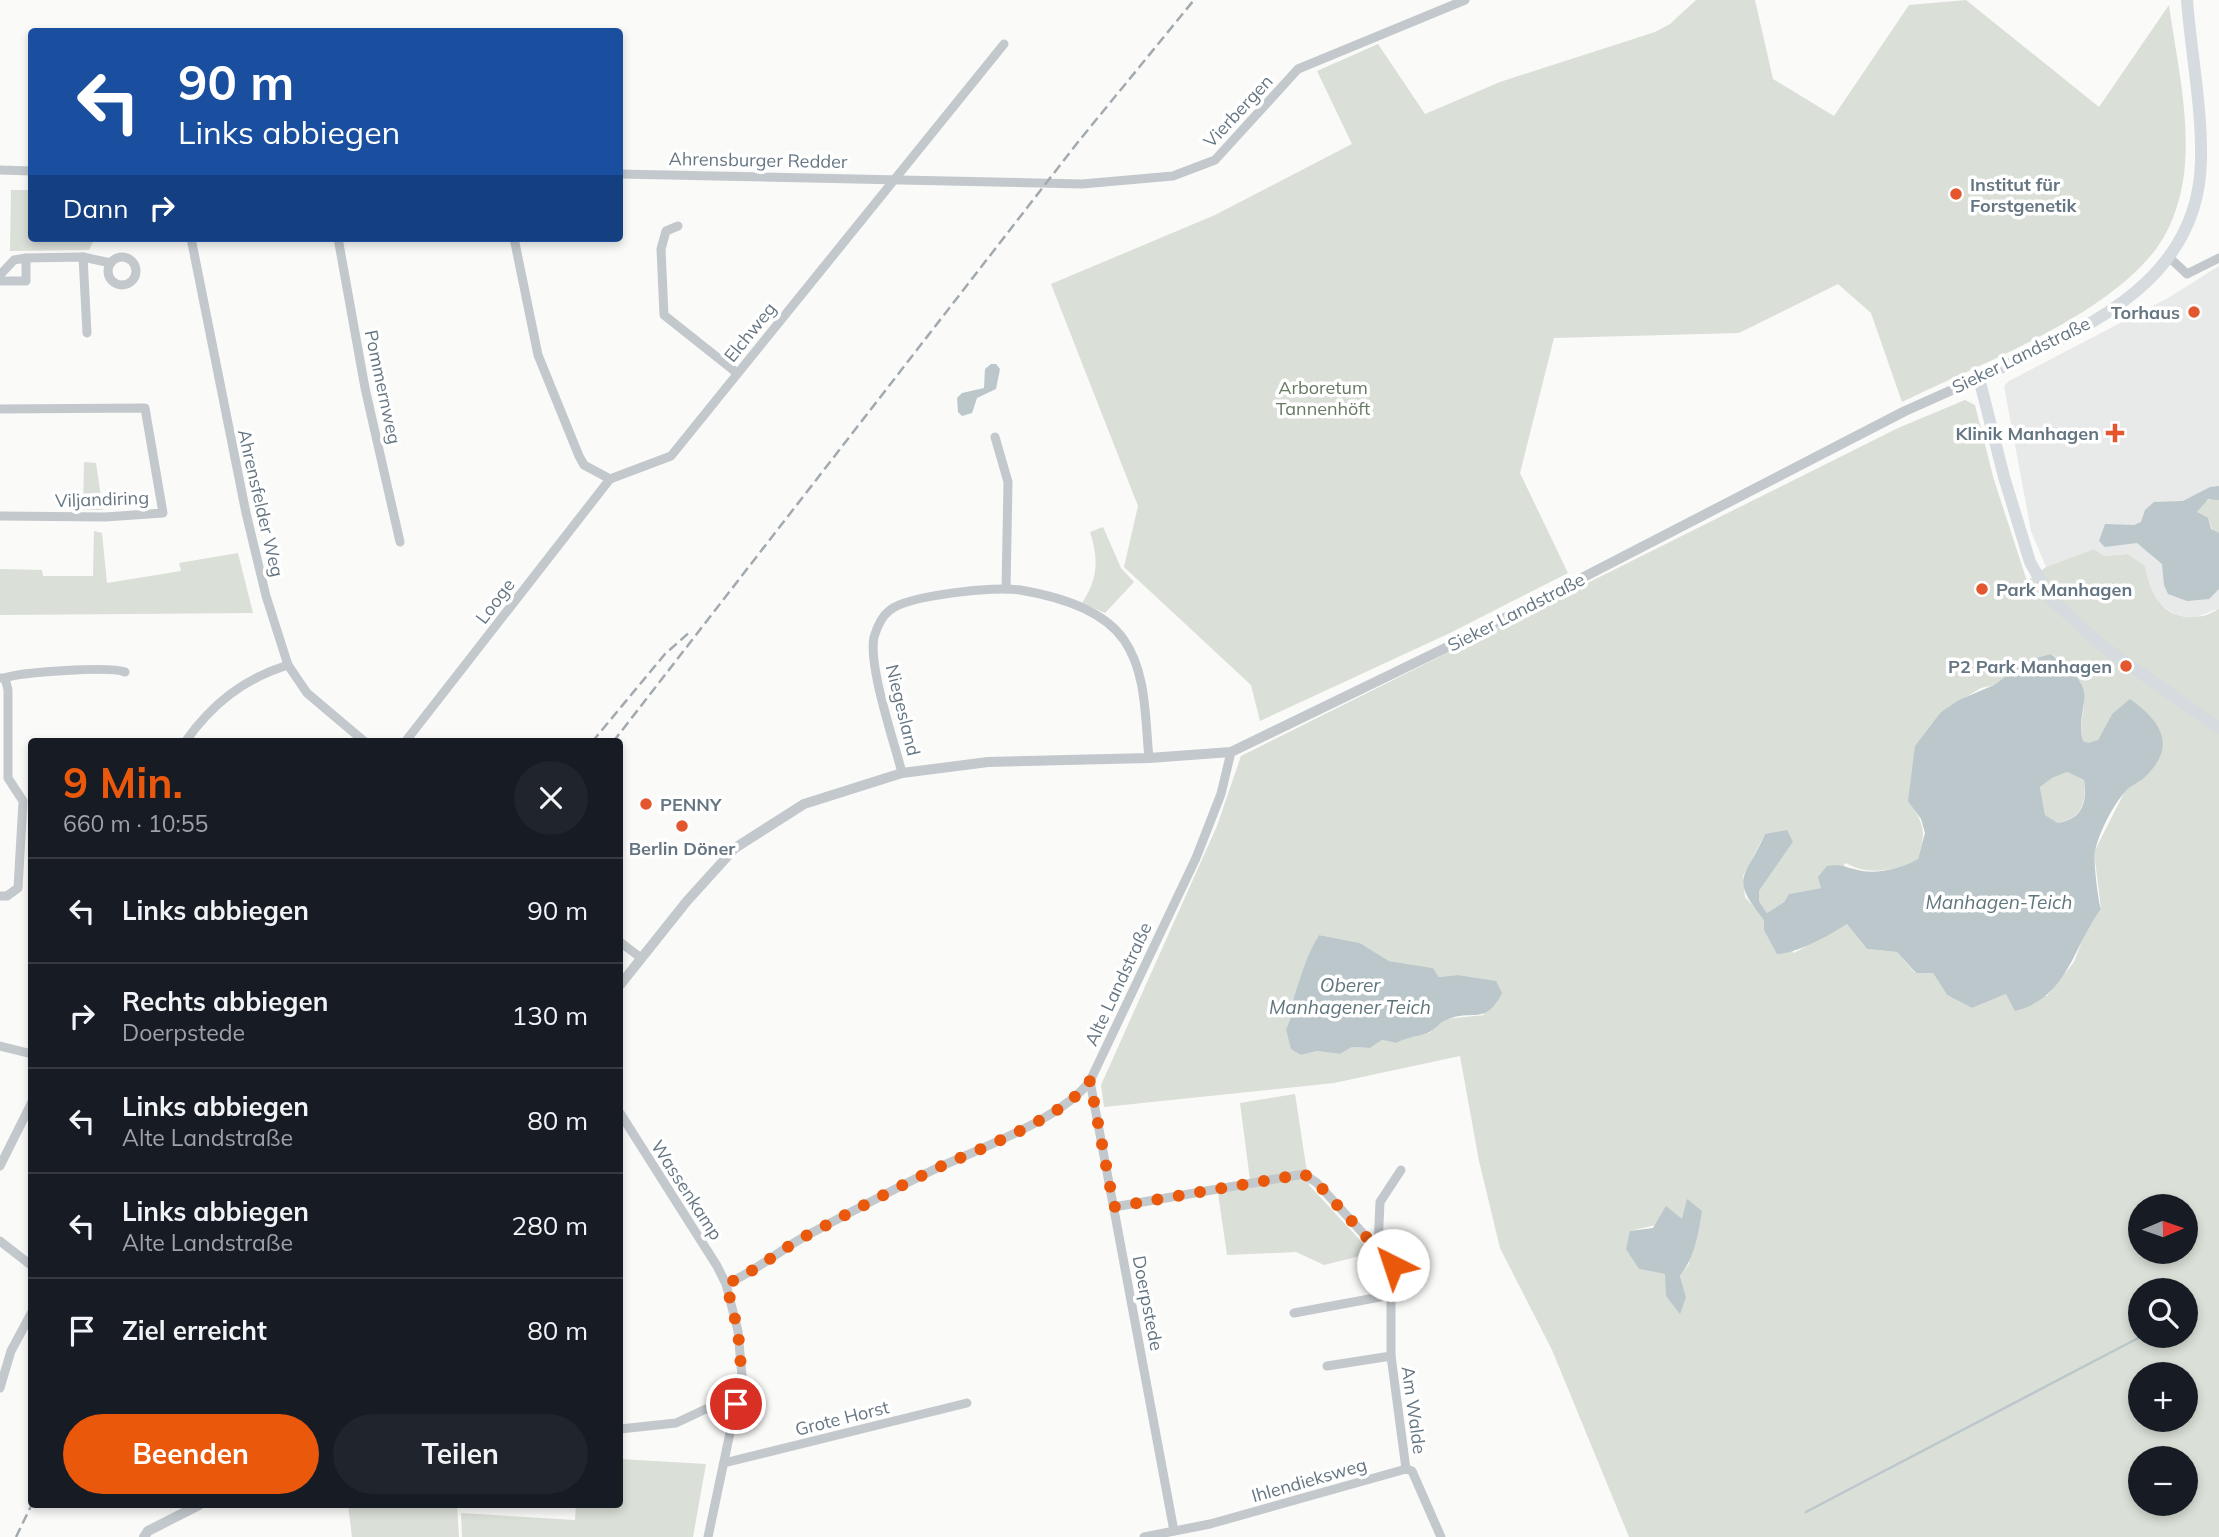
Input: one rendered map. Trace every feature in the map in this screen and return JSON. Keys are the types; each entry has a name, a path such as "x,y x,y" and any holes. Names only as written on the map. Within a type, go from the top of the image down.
{"main road":[{"name":"Sieker Landstraße","path":"1979,378 2109,312 2142,288 2171,258 2193,212 2202,162 2187,0"},
{"path":"1979,378 2030,562 2052,599 2101,645 2219,728"}],"street":[{"name":"Vierbergen","path":"1018,182 1082,184 1173,176 1215,160 1238,138 1298,69 1465,0"},
{"path":"896,178 1004,44"},
{"path":"0,170 28,171"},
{"name":"Ahrensburger Redder","path":"623,174 1018,182"},
{"name":"Elchweg","path":"610,479 671,456 896,178"},
{"path":"678,226 666,231 661,249 664,315 737,373"},
{"name":"Ahrensfelder Weg","path":"192,242 246,513 266,596 288,665 307,693 360,738"},
{"name":"Pommernweg","path":"339,242 365,388 400,542"},
{"path":"515,242 543,368 584,465 610,479"},
{"path":"83,257 87,333"},
{"path":"0,275 14,260 26,258 83,257 111,263"},
{"path":"0,281 26,281 26,258"},
{"path":"2171,258 2186,274 2219,258"},
{"name":"Sieker Landstraße","path":"623,981 711,873 735,848 804,804 902,773 988,762 1149,758 1231,752 1464,639 1905,411 1979,378"},
{"name":"Viljandiring","path":"0,409 145,408 163,513 0,516"},
{"path":"995,437 1008,482 1006,589"},
{"name":"Looge","path":"408,738 610,479"},
{"name":"Niegesland","path":"902,773 875,662 874,640 879,623 889,611 904,602 1006,589 1053,599 1095,614 1125,640 1140,675 1149,758"},
{"path":"188,738 216,705 238,686 288,665"},
{"path":"0,896 7,896 18,888 23,801 8,778 2,678 18,673 52,674 114,668 125,672"},
{"name":"Alte Landstraße","path":"726,1284 746,1276 803,1238 896,1188 1049,1116 1077,1098 1090,1081 1196,858 1219,801 1231,752"},
{"path":"623,944 641,958"},
{"path":"0,1046 28,1053"},
{"name":"Doerpstede","path":"1090,1081 1174,1531"},
{"path":"0,1166 28,1110"},
{"name":"Wassenkamp","path":"623,1118 726,1284"},
{"path":"1378,1247 1380,1202 1401,1170"},
{"name":"Am Walde","path":"1114,1207 1304,1174 1317,1183 1378,1247 1391,1250 1391,1356 1406,1469"},
{"path":"0,1241 28,1263"},
{"path":"708,1537 743,1376 742,1356 726,1284"},
{"path":"1294,1314 1391,1295"},
{"path":"0,1388 11,1351 28,1319"},
{"name":"Am Walde","path":"1327,1366 1391,1356"},
{"path":"623,1429 676,1423 723,1401 736,1404"},
{"name":"Grote Horst","path":"724,1463 967,1404"},
{"path":"1406,1469 1412,1471 1441,1537"},
{"name":"Ihlendieksweg","path":"1144,1537 1406,1469"},
{"path":"144,1537 148,1531 193,1508"}],"shaded area":[{"name":"Klinik Manhagen","path":"2219,266 2219,608 2195,618 2177,615 2160,605 2150,588 2145,566 2128,554 2104,556 2094,549 2046,567 2031,531 2004,386 2168,298"}],"green space":[{"name":"Arboretum Tannenhöft","path":"1696,0 1755,0 1773,79 1834,116 1909,5 1966,0 2099,107 2169,5 2184,104 2186,144 2182,186 2168,230 2156,249 2133,274 2073,318 2003,355 1902,402 1871,313 1838,284 1739,333 1554,338 1520,473 1568,573 1450,633 1260,721 1251,685 1124,567 1138,506 1051,284 1215,215 1352,144 1317,71 1378,44 1425,114 1500,82 1655,32 1670,24"},
{"path":"11,190 28,190 28,242 93,242 89,250 10,251"},
{"path":"1965,400 1975,405 1994,480 2027,581 2046,567 2094,549 2104,556 2128,554 2145,566 2153,594 2171,612 2196,617 2219,608 2219,1537 1629,1537 1552,1350 1500,1248 1479,1161 1460,1056 1334,1083 1104,1107 1101,1085 1217,826 1241,756 1898,428","holes":["2052,654 2069,669 2082,688 2083,741 2088,744 2098,740 2112,714 2142,779 2125,791 2094,852 2101,909 2088,925 2074,962 2047,996 2006,994 1972,1008 1947,995 1933,973 1915,973 1897,952 1867,949 1847,924 1794,953 1745,897 1743,876 1765,834 1793,842 1759,891 1759,901 1767,913 1784,902 1789,894 1821,888 1846,863 1872,871 1901,867 1918,859 1923,829 1909,801 1941,712 1981,688 1994,685 2028,660","1319,935 1360,943 1389,961 1433,968 1439,977 1457,975 1484,1015 1446,1019 1429,1033 1412,1034 1396,1043 1382,1040 1370,1048 1352,1047 1340,1054 1317,1051 1301,1055 1286,1029 1294,997","1682,1219 1689,1264 1680,1276 1686,1297 1665,1274 1639,1269 1630,1231"]},
{"path":"84,462 96,463 103,510 83,510"},
{"path":"2214,498 2219,500 2219,533 2214,533 2210,522 2197,513 2204,502"},
{"path":"1103,527 1121,568 1134,582 1105,613 1082,603 1091,586 1095,569 1095,552 1090,532"},
{"path":"94,531 102,533 107,583 181,571 179,563 238,553 253,613 0,615 0,569 42,570 43,576 93,576"},
{"path":"2067,772 2084,780 2083,802 2078,813 2058,823 2045,815 2040,787"},
{"path":"1295,1094 1309,1185 1372,1253 1324,1265 1296,1252 1227,1255 1218,1193 1251,1188 1240,1103"},
{"path":"623,1459 706,1464 693,1537 462,1537 461,1513 575,1520 576,1508 623,1508"},
{"path":"348,1508 457,1508 459,1537 352,1537"}],"water":[{"path":"996,364 1000,369 996,389 977,398 972,413 962,416 958,412 957,398 962,393 984,388 985,369"},
{"path":"2219,486 2219,500 2208,499 2197,512 2208,518 2211,529 2219,533 2219,589 2209,599 2187,601 2168,594 2164,585 2162,564 2137,543 2105,547 2099,541 2105,524 2134,525 2141,522 2145,510 2154,502 2183,501 2210,487"},
{"name":"Manhagen-Teich","path":"2051,654 2079,681 2084,694 2081,726 2083,741 2088,743 2098,740 2112,714 2130,699 2157,726 2163,745 2155,766 2124,793 2103,828 2095,855 2101,909 2058,983 2033,1004 2015,1011 2006,994 1972,1008 1947,995 1933,973 1916,973 1897,952 1867,949 1847,924 1822,939 1777,954 1764,930 1764,920 1743,885 1747,869 1765,834 1787,830 1793,842 1759,891 1759,901 1767,913 1784,902 1789,894 1821,888 1818,877 1827,866 1881,871 1918,859 1925,833 1921,819 1908,801 1915,746 1941,712 1959,700 1994,685 2028,660","holes":["2067,772 2084,780 2084,802 2078,813 2058,823 2045,815 2040,787"]},
{"name":"Oberer Manhagener Teich","path":"1319,935 1360,943 1389,961 1433,968 1439,977 1457,975 1496,981 1502,993 1490,1010 1484,1013 1443,1021 1430,1032 1396,1043 1382,1040 1370,1048 1352,1047 1340,1054 1317,1051 1301,1055 1291,1049 1286,1029 1305,965"},
{"path":"1687,1199 1702,1211 1692,1253 1680,1276 1686,1297 1680,1314 1666,1296 1665,1274 1639,1269 1626,1249 1630,1231 1653,1228 1666,1206 1682,1219"}],"waterway":[{"path":"1888,1469 2128,1343"},
{"path":"1806,1512 1886,1470"}],"railway":[{"path":"616,738 1078,142 1194,0"},
{"path":"595,738 665,654 691,631"},
{"path":"16,1537 30,1508"}],"place":[{"name":"Institut für Forstgenetik","path":"1956,194"},
{"name":"Torhaus","path":"2194,312"},
{"name":"Klinik Manhagen","path":"2115,433"},
{"name":"Park Manhagen","path":"1982,589"},
{"name":"P2 Park Manhagen","path":"2126,666"},
{"name":"PENNY","path":"646,804"},
{"name":"Berlin Döner","path":"682,826"}],"route":[{"path":"736,1404 743,1376 742,1356 726,1284 746,1276 803,1238 896,1188 1049,1116 1077,1098 1090,1081 1114,1207 1304,1174 1317,1183 1370,1241 1378,1247 1391,1250 1393,1265"}]}
